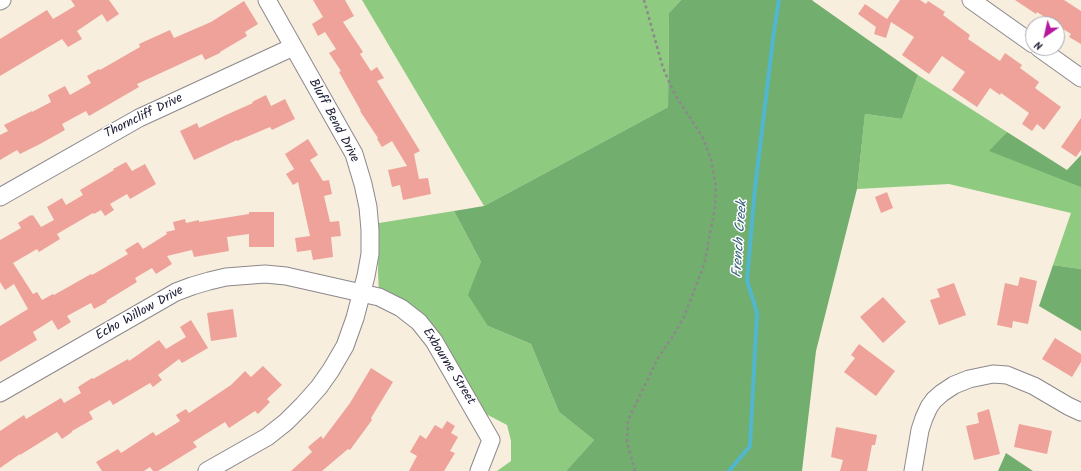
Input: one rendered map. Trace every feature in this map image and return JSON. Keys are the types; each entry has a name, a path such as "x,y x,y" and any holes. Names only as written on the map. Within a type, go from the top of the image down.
{"street":[{"name":"Bluff Bend Drive","path":"207,471 267,437 286,422 319,387 331,370 344,346 356,318 370,254 368,207 354,154 267,0"},
{"path":"971,0 1025,38"},
{"name":"Thorncliff Drive","path":"0,197 139,118 293,47"},
{"path":"1050,56 1081,78"},
{"name":"Echo Willow Drive","path":"0,393 176,292 209,281 226,277 265,274 286,276 362,293"},
{"name":"Exbourne Street","path":"362,293 379,297 401,308 419,322 434,341 491,440 479,471"},
{"path":"913,471 920,430 924,418 934,400 954,385 969,379 993,374 1007,375 1034,386 1081,412"}],"path":[{"path":"635,471 627,442 628,420 658,358 684,318 704,265 715,208 716,188 711,158 703,138 674,93 663,68 644,0"}],"green space":[{"path":"362,0 681,0 669,13 668,107 484,206"},
{"path":"681,0 812,0 918,75 902,119 865,114 857,189 816,351 802,471 566,471 594,440 559,412 531,344 488,326 468,295 481,262 454,211 484,206 668,107 669,13"},
{"path":"918,75 1007,132 990,151 1081,186 1081,269 1053,265 1071,213 949,184 857,189 865,114 902,119"},
{"path":"1007,132 1067,170 1081,155 1081,187 989,151"},
{"path":"454,211 481,262 488,326 531,344 559,412 594,440 566,471 497,471 511,461 511,441 507,425 486,414 424,315 379,293 379,223"},
{"path":"1053,265 1081,269 1081,331 1039,306"},
{"path":"1006,453 1033,471 998,471"}],"building":[{"path":"71,0 109,0 119,14 107,22 102,14 77,31 82,39 68,47 62,39 0,76 0,39 47,10 53,19 75,6"},
{"path":"313,0 345,0 354,16 343,22 363,52 360,54 371,71 377,67 384,78 377,81 420,151 414,154 419,179 428,178 431,194 403,200 400,185 392,187 388,170 407,166 392,141 382,147 377,139 378,138 360,111 339,72 341,71 329,53 336,49 325,32 318,36 312,24 323,17"},
{"path":"900,0 920,0 926,4 928,1 945,12 943,15 970,35 968,39 1000,61 1005,53 1022,65 1020,68 1039,82 1035,88 1061,107 1044,130 1037,124 1032,131 1022,124 1029,113 1001,93 1000,95 990,88 977,107 952,90 965,72 942,56 929,74 902,55 914,37 891,22 886,38 874,34 876,27 858,14 865,4 887,19"},
{"path":"1015,0 1064,0 1081,11 1081,44 1069,37 1071,34 1065,30 1065,16 1043,16 1037,12 1036,14"},
{"path":"244,1 258,24 245,32 247,36 220,53 205,60 202,54 137,84 139,87 89,116 86,111 62,124 65,130 40,144 20,154 17,150 0,160 0,135 8,131 4,125 51,102 48,95 65,86 70,95 91,83 87,76 140,47 139,44 170,30 174,38 211,22"},
{"path":"266,95 271,106 285,99 295,119 272,130 270,127 237,140 194,160 180,131 197,123 199,128 253,103 252,102"},
{"path":"1081,118 1081,150 1076,157 1061,147"},
{"path":"308,139 318,155 310,160 323,181 329,180 332,194 324,196 330,222 339,221 341,236 331,237 333,257 313,260 311,250 297,252 295,238 310,236 298,182 293,185 286,174 294,169 285,154"},
{"path":"126,162 132,171 145,164 156,184 130,199 127,194 110,204 114,210 105,216 101,210 94,214 93,213 57,234 60,239 39,252 37,249 13,263 33,294 37,292 42,300 53,294 54,295 91,274 92,275 128,254 125,250 138,242 143,249 167,234 166,232 175,230 173,222 185,219 186,223 199,220 199,222 249,214 249,212 274,212 274,247 249,247 249,234 227,237 229,251 194,257 192,250 167,256 172,264 156,274 152,268 135,278 137,282 94,309 91,303 67,316 71,322 58,330 52,320 33,332 37,340 0,362 0,326 28,309 14,284 5,290 0,282 0,240 21,228 18,223 31,215 33,215 41,227 54,220 47,207 62,198 66,205 83,195 80,190"},
{"path":"887,192 893,208 881,213 875,197"},
{"path":"1020,277 1037,281 1028,324 1013,321 1012,328 997,325 1005,283 1018,286"},
{"path":"954,283 966,315 939,325 930,300 940,297 937,289"},
{"path":"883,297 906,322 883,343 860,317"},
{"path":"233,309 237,337 211,341 207,313"},
{"path":"191,320 208,348 182,363 179,359 158,375 162,380 153,387 150,383 113,405 110,400 89,412 93,419 72,431 62,439 57,432 0,468 0,431 24,415 26,419 61,398 64,403 81,393 78,387 128,359 129,361 159,340 166,349 186,337 180,327"},
{"path":"1055,338 1081,354 1081,362 1072,377 1042,359"},
{"path":"859,344 895,371 876,396 844,372 855,358 851,355"},
{"path":"263,366 282,385 267,399 270,402 258,414 255,411 229,428 225,422 193,442 197,447 158,471 153,471 150,467 144,471 102,471 96,462 118,449 121,453 153,432 156,436 180,421 176,415 186,409 189,413 231,385 245,371 251,377"},
{"path":"371,368 393,382 371,418 372,420 350,450 348,449 322,471 291,471 312,452 308,447 321,436 323,439 350,403"},
{"path":"989,409 1000,454 974,460 966,426 979,423 977,413"},
{"path":"447,421 455,426 451,433 458,437 450,451 455,453 444,471 409,471 417,456 410,452 420,435 426,439 435,425 442,429"},
{"path":"1019,424 1052,431 1047,454 1014,447"},
{"path":"836,427 877,435 875,445 872,445 867,471 840,471 843,460 831,457"}],"waterway":[{"name":"French Creek","path":"729,471 750,446 757,313 747,280 755,188 779,0"}]}
